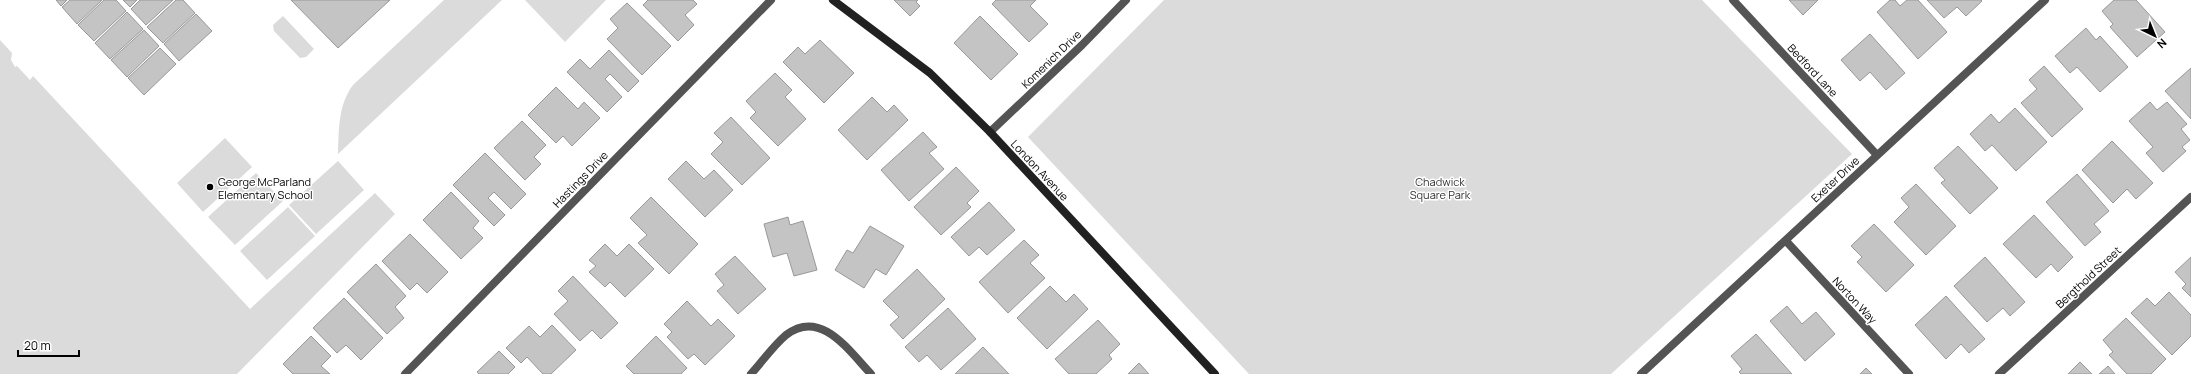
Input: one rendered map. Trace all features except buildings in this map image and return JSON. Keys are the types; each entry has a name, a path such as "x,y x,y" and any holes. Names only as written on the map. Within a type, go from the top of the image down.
{"street":[{"name":"Hastings Drive","path":"405,374 771,0"},
{"name":"London Avenue","path":"833,0 930,73 990,132 1214,374"},
{"name":"Komenich Drive","path":"990,132 1082,45 1126,0"},
{"name":"Bedford Lane","path":"1733,0 1877,155"},
{"name":"Exeter Drive","path":"1641,374 2045,0"},
{"name":"Bergthold Street","path":"1999,374 2191,197"},
{"name":"Norton Way","path":"1786,241 1909,374"},
{"path":"750,374 786,335 804,327 819,327 828,330 840,340 871,374"}],"green space":[{"path":"444,0 502,0 338,154 340,118 344,101 353,85"},
{"path":"525,0 606,0 565,42"},
{"name":"Chadwick Square Park","path":"1164,0 1702,0 1852,154 1611,374 1249,374 1028,137"},
{"path":"283,16 314,49 306,57 300,58 274,31 273,25"},
{"path":"0,40 12,53 11,60 15,67 17,66 30,80 33,76 250,309 375,193 395,214 237,374 0,374"},
{"path":"225,138 252,167 203,212 177,183"},
{"path":"338,161 364,190 316,234 289,205"},
{"path":"256,173 283,201 235,245 208,217"},
{"path":"288,207 315,236 267,280 240,251"}],"place":[{"name":"George McParland Elementary School","path":"210,187"}]}
